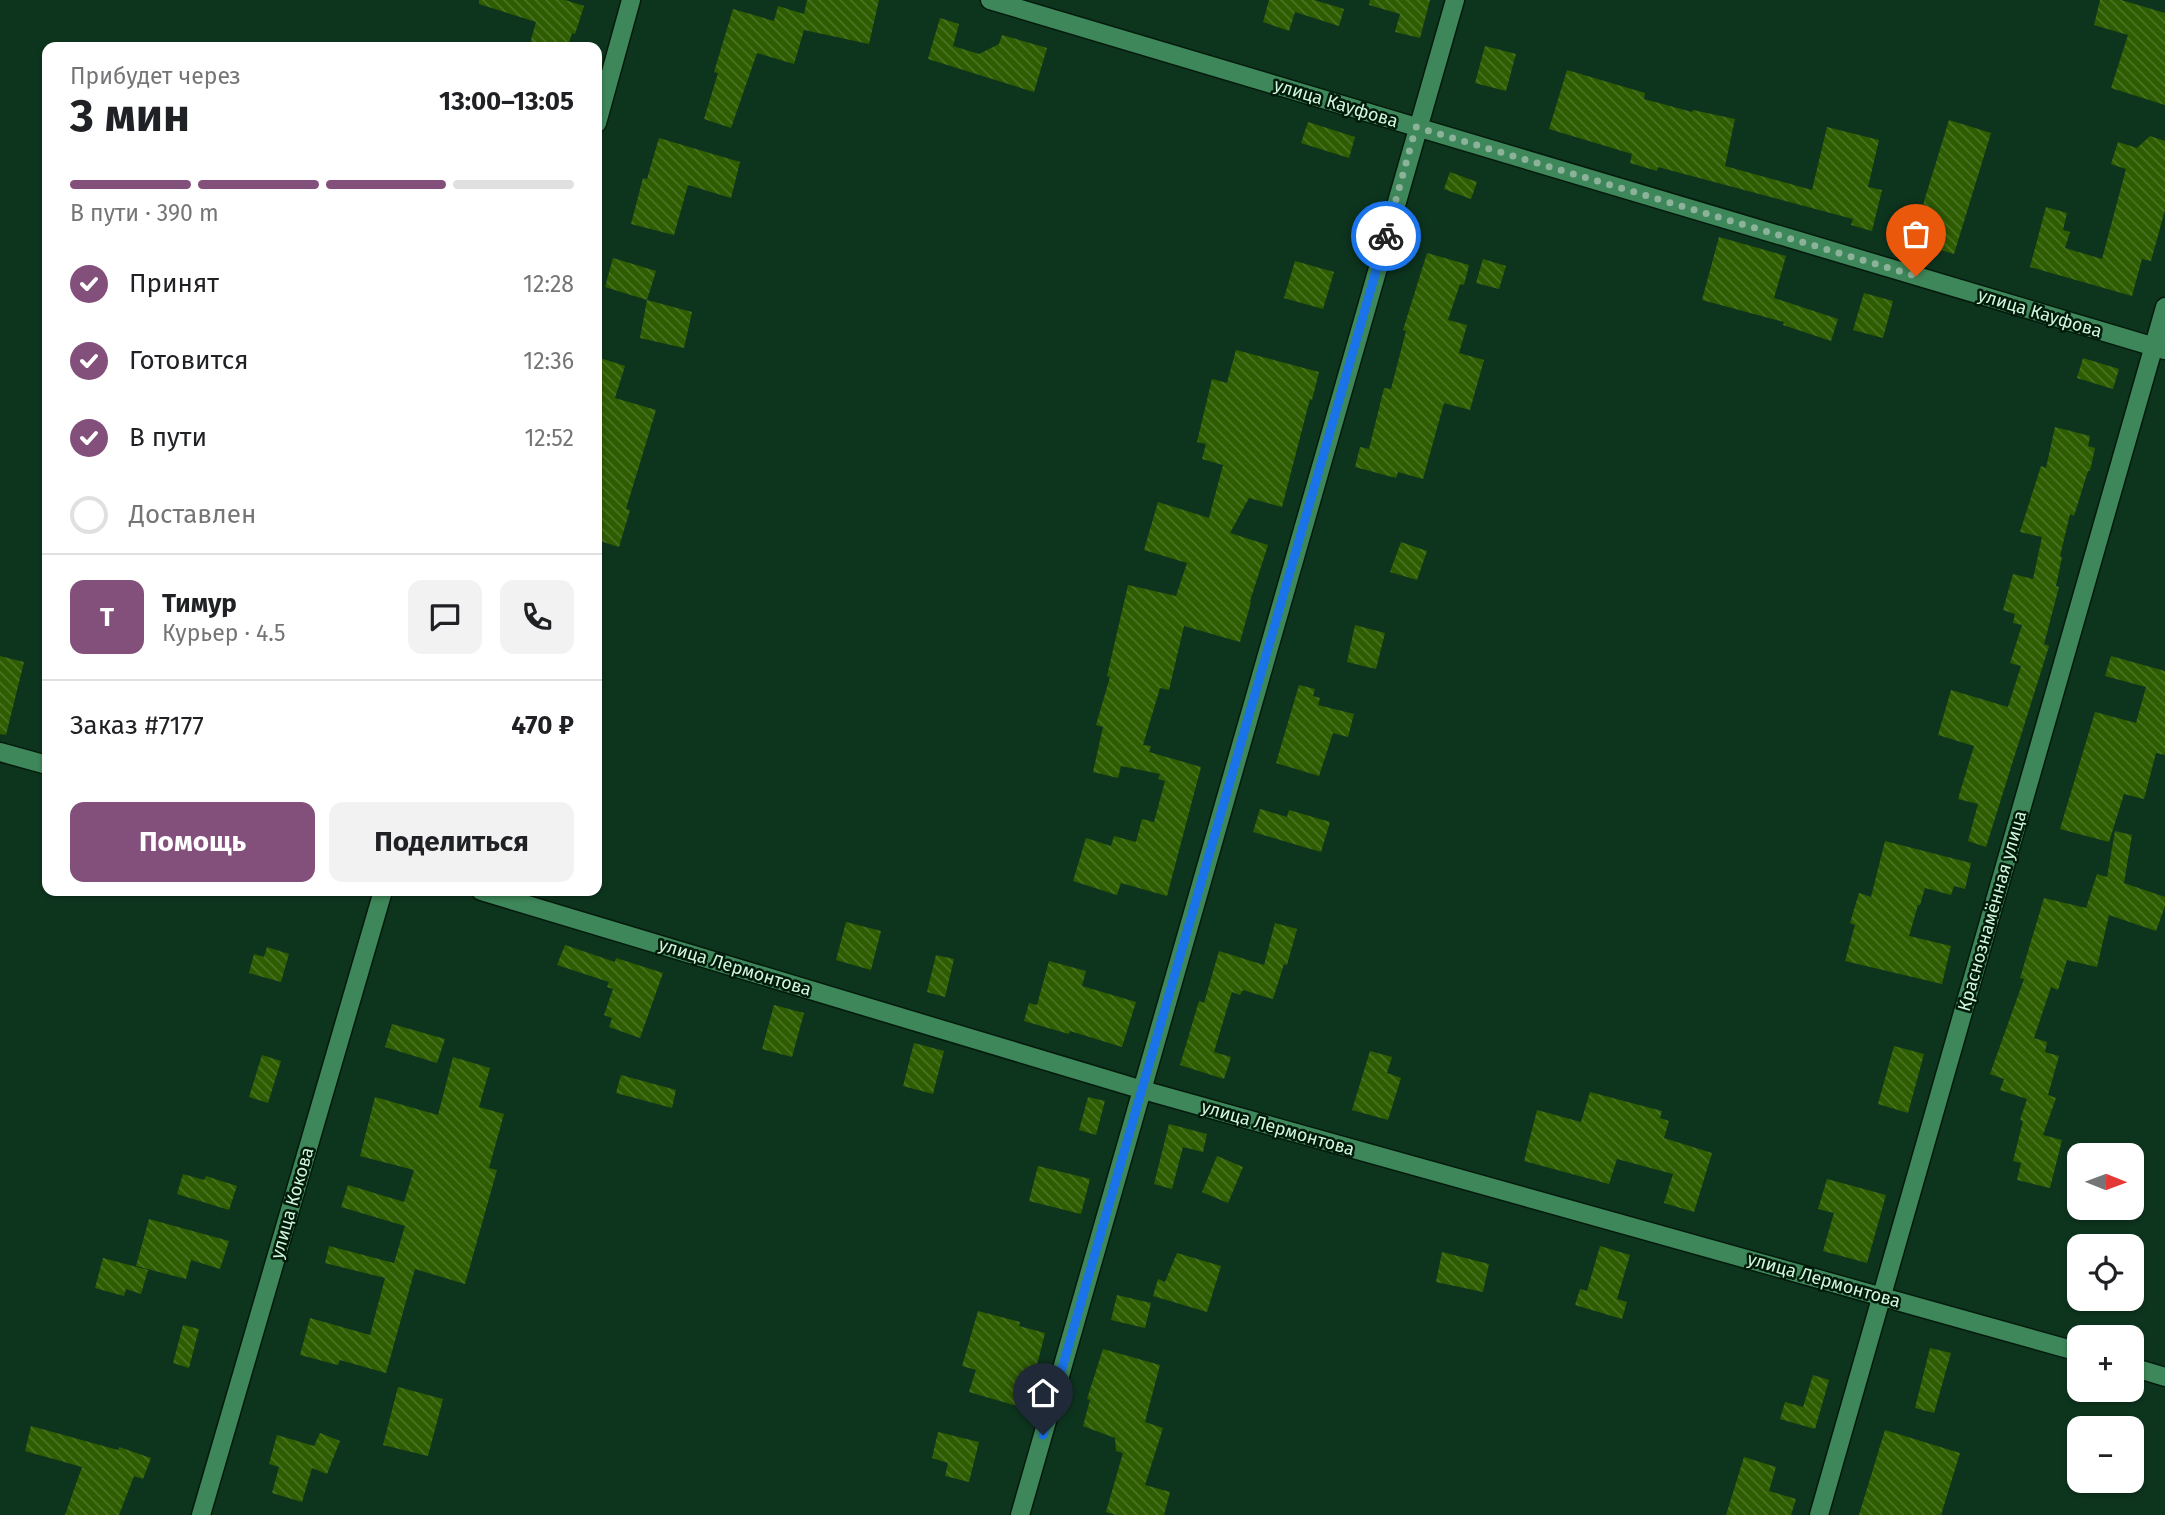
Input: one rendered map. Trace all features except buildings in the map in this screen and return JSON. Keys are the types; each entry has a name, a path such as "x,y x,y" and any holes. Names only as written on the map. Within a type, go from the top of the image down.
{"street":[{"path":"602,105 631,0"},
{"name":"улица Кауфова","path":"990,0 2159,348"},
{"path":"1020,1515 1454,0"},
{"name":"Краснознамённая улица","path":"1819,1515 2159,348 2165,307"},
{"path":"0,752 42,764"},
{"name":"улица Кокова","path":"201,1515 382,896"},
{"name":"улица Лермонтова","path":"498,896 1143,1090 2067,1349"},
{"path":"2144,1371 2165,1377"}],"way so far":[{"path":"1386,236 1416,127 1916,276"}],"route":[{"path":"1043,1435 1386,236"}]}
